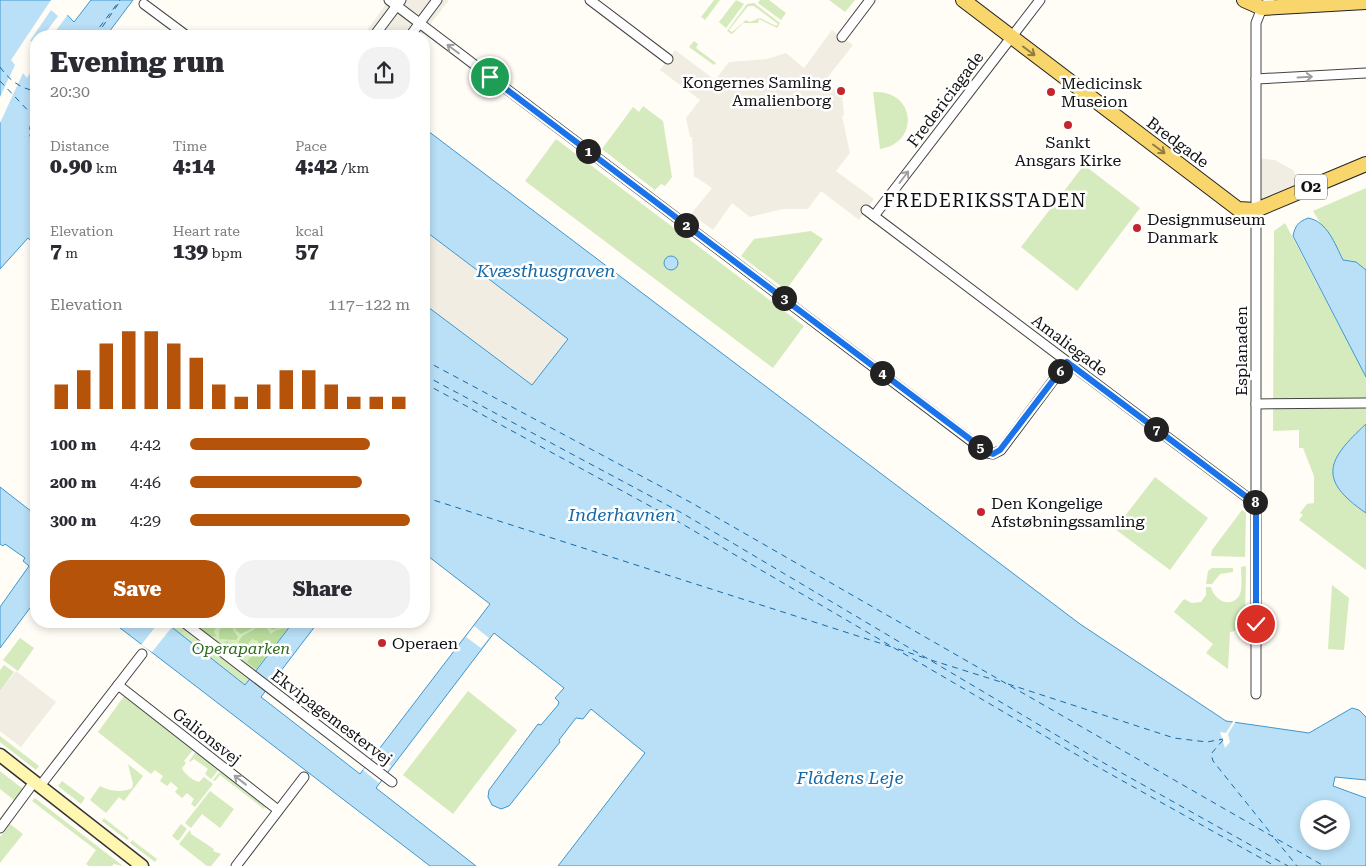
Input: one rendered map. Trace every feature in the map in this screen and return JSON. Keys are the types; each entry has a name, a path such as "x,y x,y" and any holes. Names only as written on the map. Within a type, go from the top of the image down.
{"main road":[{"name":"Bredgade","path":"963,0 1238,209 1256,210"},
{"path":"1244,0 1266,4 1366,2"},
{"name":"O2","path":"1256,210 1366,164"}],"street":[{"path":"415,30 437,0"},
{"path":"590,0 668,60"},
{"path":"842,37 870,0"},
{"name":"Fredericiagade","path":"870,213 1040,0"},
{"path":"378,30 395,2 428,30"},
{"path":"144,4 178,30"},
{"name":"Esplanaden","path":"1256,694 1256,23 1266,4"},
{"path":"430,32 987,452 993,454 1000,450 1067,362"},
{"path":"1256,79 1366,74"},
{"name":"Amaliegade","path":"870,213 1256,504"},
{"path":"1256,404 1366,403"},
{"name":"Ekvipagemestervej","path":"191,628 391,780"},
{"path":"0,828 142,654"},
{"name":"Galionsvej","path":"118,685 278,810"},
{"path":"0,756 142,866"},
{"path":"236,866 304,777"}],"green space":[{"path":"714,0 720,0 705,20 701,17"},
{"path":"736,0 744,4 726,28 719,22"},
{"path":"760,0 769,0 786,13 781,20 758,3"},
{"path":"829,0 855,0 845,12"},
{"path":"754,3 780,23 777,28 759,19 758,23 743,23 732,34 727,31 747,4","holes":["748,6 754,6 778,24 776,26 760,18 750,22 746,20 732,32 729,30"]},
{"path":"694,41 698,44 696,48 716,63 714,65 689,47"},
{"path":"873,92 887,93 898,99 908,117 907,127 902,137 893,144 880,149"},
{"path":"643,106 663,121 672,177 665,186 661,184 655,190 602,149 633,107 639,112"},
{"path":"556,139 804,326 773,368 525,181"},
{"path":"1084,165 1140,208 1077,291 1021,247"},
{"path":"1366,188 1366,270 1356,262 1343,260 1313,211"},
{"path":"1285,223 1366,377 1366,424 1343,448 1336,459 1333,469 1334,479 1340,490 1350,501 1366,513 1366,570 1299,520 1303,515 1300,513 1307,504 1314,503 1314,476 1303,448 1299,448 1299,430 1273,431 1274,231"},
{"path":"811,231 823,239 786,290 741,256 754,239"},
{"path":"1155,477 1208,518 1170,570 1115,529"},
{"path":"1242,510 1246,513 1245,557 1211,556 1212,550"},
{"path":"1246,566 1245,622 1235,624 1235,631 1230,632 1228,669 1206,653 1213,644 1174,612 1184,599 1192,603 1201,602 1206,595 1206,587 1211,587 1215,596 1223,601 1231,602 1235,600 1241,590 1241,567"},
{"path":"1212,568 1233,568 1233,572 1220,574 1212,584 1206,584 1208,571"},
{"path":"1332,585 1349,598 1344,650 1328,649"},
{"name":"Operaparken","path":"173,628 289,628 245,685"},
{"path":"197,628 216,628 214,632 217,637 211,636 209,639"},
{"path":"221,628 233,628 238,637 236,640 219,639"},
{"path":"236,628 253,628 241,634 235,630"},
{"path":"255,628 267,628 271,634 276,630 288,628 256,669 247,662 259,646 258,641 252,639 236,657 227,653 229,649 223,644 227,641 230,644 238,644 244,635"},
{"path":"20,638 34,648 18,671 3,660"},
{"path":"4,665 14,672 0,691 0,670"},
{"path":"468,691 517,730 453,814 403,775"},
{"path":"125,695 194,749 184,761 186,763 182,768 183,770 189,777 199,782 204,777 213,784 195,807 191,804 194,799 187,793 182,798 175,792 178,788 171,782 167,786 160,781 163,776 155,770 151,774 98,732"},
{"path":"0,736 39,766 36,770 0,742"},
{"path":"196,751 219,769 211,779 205,774 208,769 194,759 189,761"},
{"path":"128,764 143,776 124,801 119,797 106,813 90,800 100,786 116,791 132,788 133,784"},
{"path":"222,769 266,806 264,809 220,775 215,781 213,780"},
{"path":"0,771 23,789 14,800 0,789"},
{"path":"62,781 85,798 81,804 58,786"},
{"path":"210,791 234,809 220,828 202,814 191,828 185,823"},
{"path":"35,798 123,866 114,864 112,866 89,866 86,864 96,850 32,801"},
{"path":"104,818 129,838 127,840 102,821"},
{"path":"10,824 23,834 0,863 0,837"},
{"path":"181,824 187,829 178,841 172,836"},
{"path":"190,830 191,834 214,849 213,851 221,854 211,866 207,866 179,844"},
{"path":"132,840 157,859 155,862 130,843"}],"shaded area":[{"path":"389,0 449,0 426,30 367,30"},
{"path":"832,30 853,45 824,82 842,96 844,115 842,116 850,153 836,171 874,199 859,220 821,191 808,209 783,209 750,217 732,203 713,230 691,214 712,188 694,176 692,137 690,137 686,118 700,100 660,70 675,50 715,80 729,62 767,59 786,53 804,68"},
{"path":"1256,158 1275,160 1293,170 1304,190 1256,210"},
{"path":"430,235 568,339 532,385 430,308"},
{"path":"16,671 56,702 21,747 0,731 0,691"}],"water":[{"path":"0,0 53,0 74,22 91,0 133,0 110,30 30,30 30,240 28,238 0,269"},
{"path":"430,133 1080,624 1226,721 1309,733 1352,708 1359,710 1366,717 1366,780 1335,777 1333,786 1366,798 1366,866 558,866 645,753 591,709 583,719 576,718 559,740 560,742 509,806 501,809 492,805 488,797 489,790 538,724 541,725 558,705 559,702 555,698 564,688 494,633 376,788 476,866 430,866 120,628 173,628 245,685 289,628 314,628 261,697 360,774 490,604 430,558 430,308 532,385 568,339 430,235"},
{"path":"1308,218 1315,220 1330,234 1343,260 1356,262 1366,270 1366,377 1293,236 1298,225"},
{"path":"671,256 676,258 678,263 676,268 671,270 666,268 664,263 666,258"},
{"path":"1366,424 1366,513 1350,501 1340,490 1334,479 1333,469 1336,459 1343,448"},
{"path":"0,487 30,510 30,608 0,648 0,607 29,566 23,561 25,558 5,544 3,546 0,544"}],"pier":[{"path":"51,0 57,0 69,13 56,30 48,30 58,16 51,10 37,30 31,30"},
{"path":"30,32 30,73 27,78 23,73 0,123 0,97 15,65 11,60"},
{"path":"474,626 489,638 481,648 466,637"},
{"path":"154,628 171,628 152,652 141,645"},
{"path":"1234,720 1236,721 1228,734 1230,742 1225,748 1220,732 1226,733"},
{"path":"376,755 391,766 379,783 363,770"}],"ferry route":[{"path":"98,30 120,0"},
{"path":"100,30 121,0"},
{"path":"0,67 16,83 30,89"},
{"path":"0,81 30,113"},
{"path":"430,363 690,502 1324,866"},
{"path":"430,378 682,513 1095,758 1288,866"},
{"path":"430,386 672,518 1096,766 1275,866"},
{"path":"430,499 892,647"},
{"path":"898,649 925,658"},
{"path":"931,660 1001,682"},
{"path":"1008,684 1174,738 1207,742 1223,739"},
{"path":"1223,740 1211,754 1213,761 1273,836"},
{"path":"1275,839 1297,866"}],"place":[{"name":"Kongernes Samling Amalienborg","path":"841,91"},
{"name":"Medicinsk Museion","path":"1051,92"},
{"name":"Sankt Ansgars Kirke","path":"1068,125"},
{"name":"Designmuseum Danmark","path":"1137,228"},
{"name":"Den Kongelige Afstøbningssamling","path":"981,512"},
{"name":"Operaen","path":"382,643"}],"district":[{"name":"FREDERIKSSTADEN","path":"985,200"}],"route":[{"path":"490,77 987,452 993,454 1000,450 1067,362 1256,504 1256,624"}],"water label":[{"name":"Kvæsthusgraven","path":"546,271"},
{"name":"Inderhavnen","path":"622,515"},
{"name":"Flådens Leje","path":"850,778"}]}
